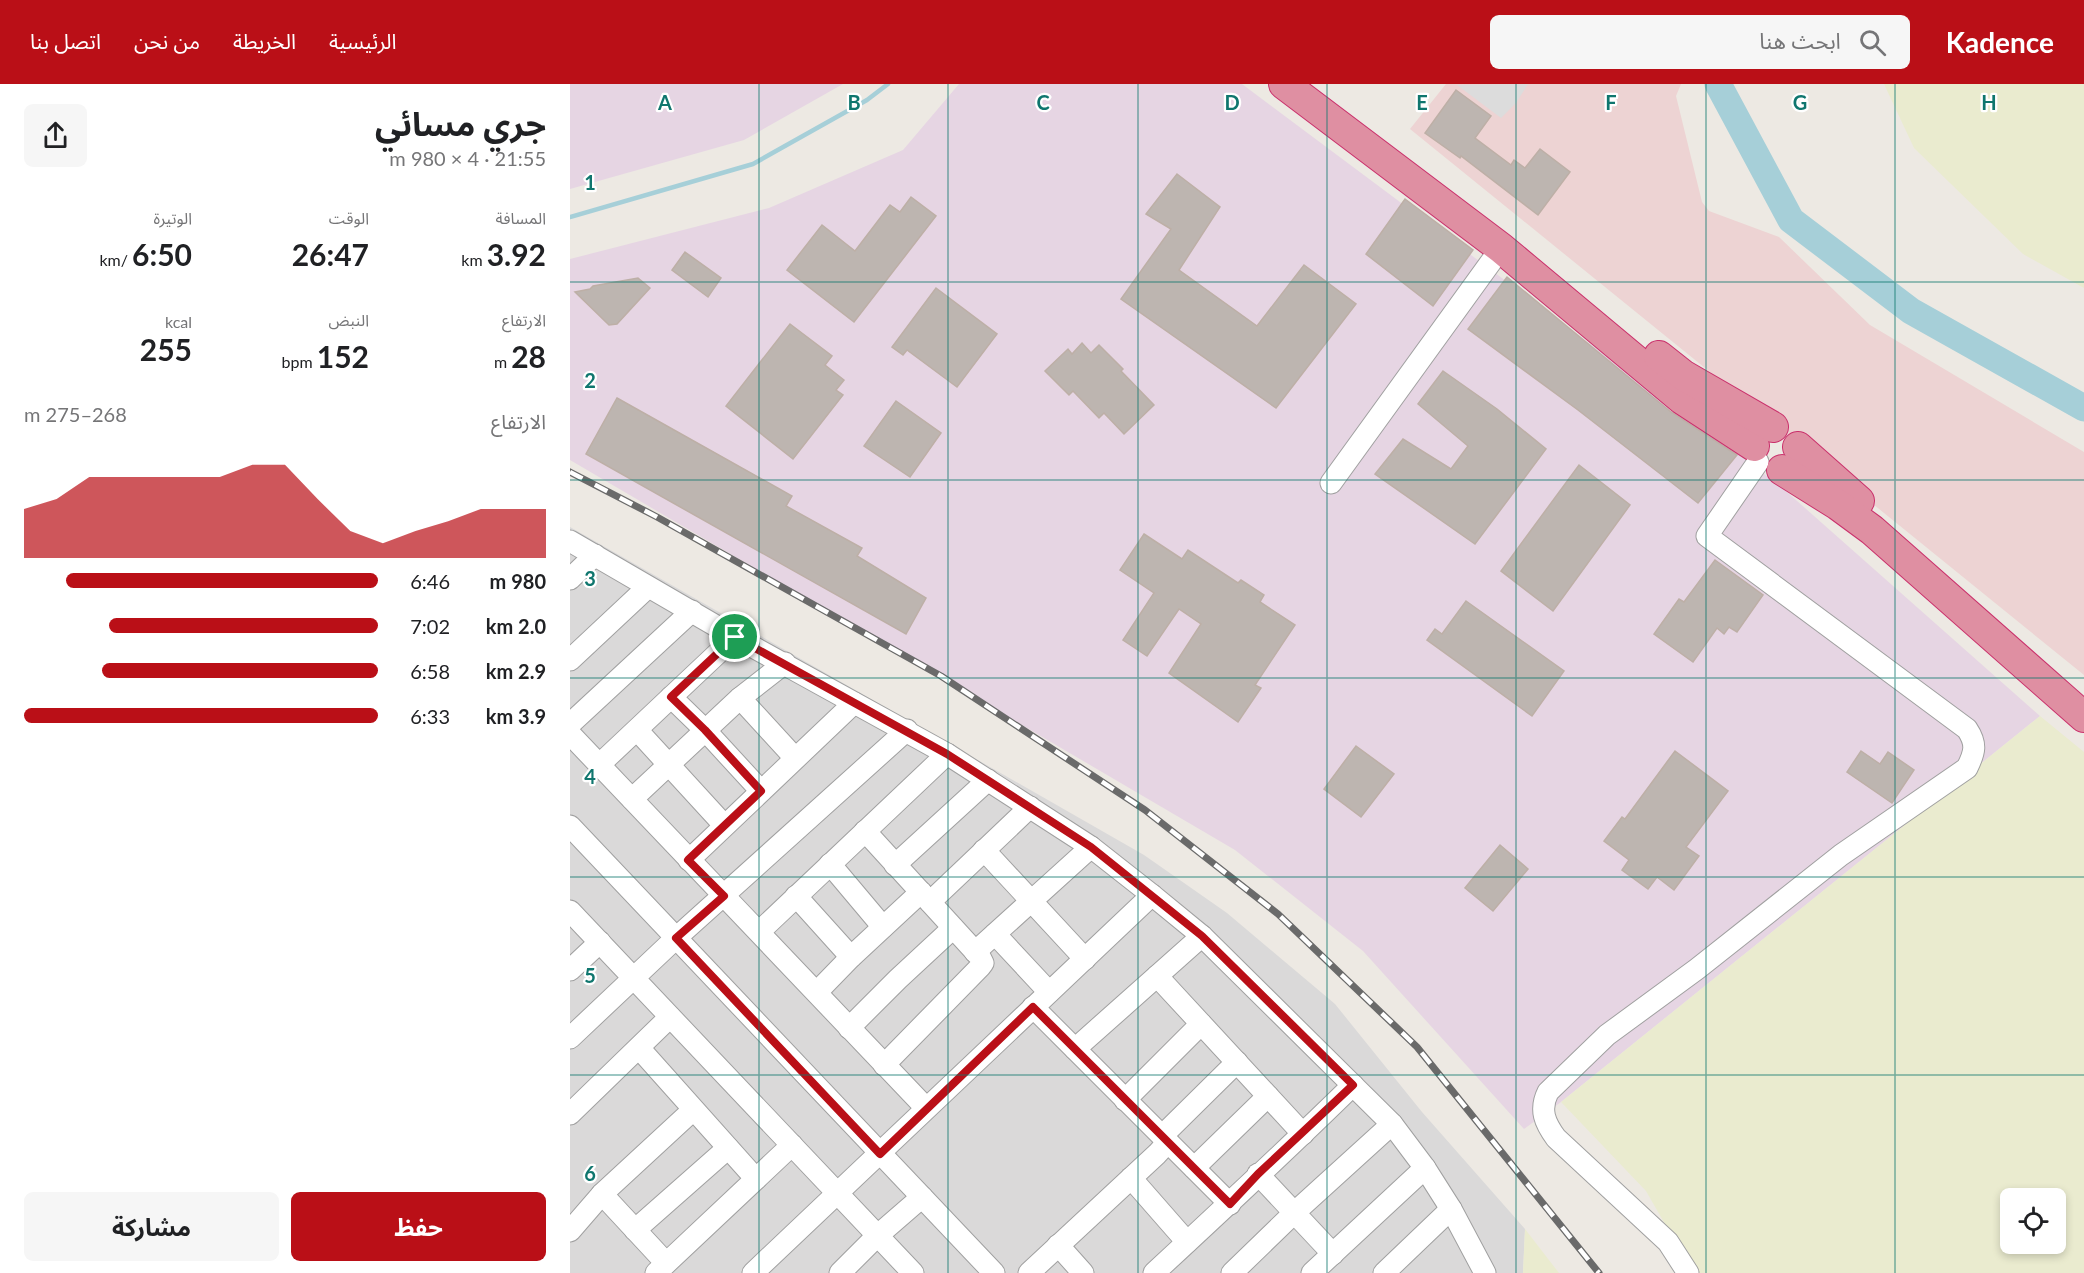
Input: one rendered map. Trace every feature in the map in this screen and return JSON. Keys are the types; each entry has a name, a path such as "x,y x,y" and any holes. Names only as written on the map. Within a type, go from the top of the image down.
{"highway":[{"path":"1284,84 1399,160 1683,375 1772,454 1872,530 2084,717"},
{"path":"1315,84 1501,248 1682,399 1772,454 2084,695"}],"street":[{"path":"1331,483 1501,248"},
{"path":"1688,1273 1668,1242 1556,1138 1546,1125 1543,1111 1544,1100 1548,1092 1607,1035 1697,969 1841,855 1967,768 1974,756 1976,746 1968,729 1707,536 1740,490 1772,454"},
{"path":"570,541 735,637 947,754 1091,847 1152,895 1202,936 1392,1124 1425,1168 1451,1209 1485,1273"},
{"path":"570,579 595,555"},
{"path":"570,660 648,587"},
{"path":"570,724 692,611"},
{"path":"599,765 735,637"},
{"path":"632,799 740,698 785,663"},
{"path":"671,697 761,791"},
{"path":"740,698 795,758"},
{"path":"688,860 854,703"},
{"path":"637,730 724,825"},
{"path":"570,1038 676,938 907,730"},
{"path":"570,734 926,1108"},
{"path":"759,932 947,754"},
{"path":"896,865 988,780"},
{"path":"817,992 883,927 984,850 1030,807"},
{"path":"570,826 994,1273"},
{"path":"865,831 975,952 982,963 884,1065"},
{"path":"975,952 1091,847"},
{"path":"984,850 1085,959"},
{"path":"830,864 883,927"},
{"path":"753,1273 1152,895"},
{"path":"796,896 851,957"},
{"path":"570,911 912,1273"},
{"path":"849,1028 953,928"},
{"path":"995,934 1049,992"},
{"path":"1075,1049 1202,936"},
{"path":"570,970 600,942"},
{"path":"1156,976 1303,1134"},
{"path":"1033,1007 1230,1204"},
{"path":"570,1114 670,1017"},
{"path":"1125,1100 1201,1024"},
{"path":"639,1048 756,1179"},
{"path":"1029,1273 1131,1178 1237,1062"},
{"path":"1154,1273 1230,1204 1258,1174 1353,1085"},
{"path":"1194,1168 1268,1096"},
{"path":"570,1231 602,1194 693,1110"},
{"path":"1232,1273 1392,1124"},
{"path":"602,1194 636,1230 661,1268 792,1145"},
{"path":"636,1230 728,1148"},
{"path":"1312,1273 1425,1168"},
{"path":"1258,1174 1333,1254"},
{"path":"1131,1178 1187,1242"},
{"path":"842,1272 877,1236 922,1197"},
{"path":"1384,1273 1451,1209"},
{"path":"1058,1245 1083,1273"}],"shaded area":[{"path":"570,84 843,84 744,140 570,189"},
{"path":"959,84 1242,84 1779,485 2040,716 1561,1102 1524,1129 1363,951 1235,850 570,460 570,259 769,208 903,150"},
{"path":"1446,84 1681,84 1676,96 1702,202 1709,211 1779,237 1870,325 2084,452 2084,675 1410,129"},
{"path":"1528,84 1516,103 1501,118 1457,85"},
{"path":"570,527 1144,855 1227,913 1335,1004 1422,1112 1525,1229 1523,1273 570,1273"}],"green space":[{"path":"1884,84 2084,84 2084,288 2023,254 1914,148"},
{"path":"2040,716 2084,752 2084,1273 1693,1273 1646,1191 1561,1102"},
{"path":"1525,1229 1559,1273 1523,1273"}],"building":[{"path":"1456,90 1491,116 1475,138 1511,165 1514,160 1525,168 1540,149 1570,172 1538,215 1461,156 1460,158 1425,133"},
{"path":"1177,174 1220,207 1179,270 1257,326 1304,265 1356,304 1276,408 1121,299 1171,229 1146,214"},
{"path":"911,197 936,216 854,322 787,270 822,225 855,251 890,205 900,212"},
{"path":"1405,199 1473,250 1433,306 1366,254"},
{"path":"685,252 721,278 708,297 672,270"},
{"path":"1507,277 1671,412 1737,455 1698,503 1468,329"},
{"path":"638,278 650,288 617,324 609,325 575,292 590,289 593,286"},
{"path":"936,288 997,334 957,387 907,350 903,355 892,347"},
{"path":"790,324 832,356 825,365 844,380 836,390 843,395 793,459 726,406"},
{"path":"1082,343 1091,353 1099,345 1154,405 1124,434 1104,413 1099,418 1073,391 1069,395 1045,371 1068,349 1072,354"},
{"path":"1443,371 1497,409 1546,449 1475,544 1375,474 1403,439 1451,469 1468,446 1418,404"},
{"path":"617,398 792,496 786,506 862,548 857,556 926,598 906,634 586,454"},
{"path":"896,401 941,433 910,477 864,446"},
{"path":"1579,465 1630,505 1553,611 1501,571"},
{"path":"1144,534 1182,559 1188,550 1238,583 1241,580 1264,595 1260,602 1295,625 1255,685 1261,688 1238,722 1169,673 1201,624 1179,609 1147,656 1123,640 1154,593 1120,570"},
{"path":"1715,560 1763,595 1737,632 1729,627 1724,634 1717,628 1693,662 1654,634 1679,599 1684,602"},
{"path":"1466,601 1564,671 1532,716 1427,640 1435,629 1442,634"},
{"path":"1356,746 1394,774 1361,817 1324,789"},
{"path":"1675,751 1728,791 1686,847 1699,856 1674,890 1657,877 1648,889 1622,870 1629,860 1604,841 1622,817 1625,819"},
{"path":"1861,751 1880,764 1888,752 1914,770 1892,803 1847,772"},
{"path":"1500,845 1528,869 1493,911 1465,888"}],"waterway":[{"path":"570,217 753,164 867,100 888,84"},
{"path":"1718,84 1791,220 1911,311 2084,408"}],"railway":[{"path":"570,472 657,517 941,676 1145,810 1278,914 1417,1047 1599,1273"}],"route":[{"path":"735,637 947,754 1091,847 1202,936 1353,1085 1258,1174 1230,1204 1033,1007 880,1154 676,938 724,896 688,860 761,791 671,697 735,637"}]}
